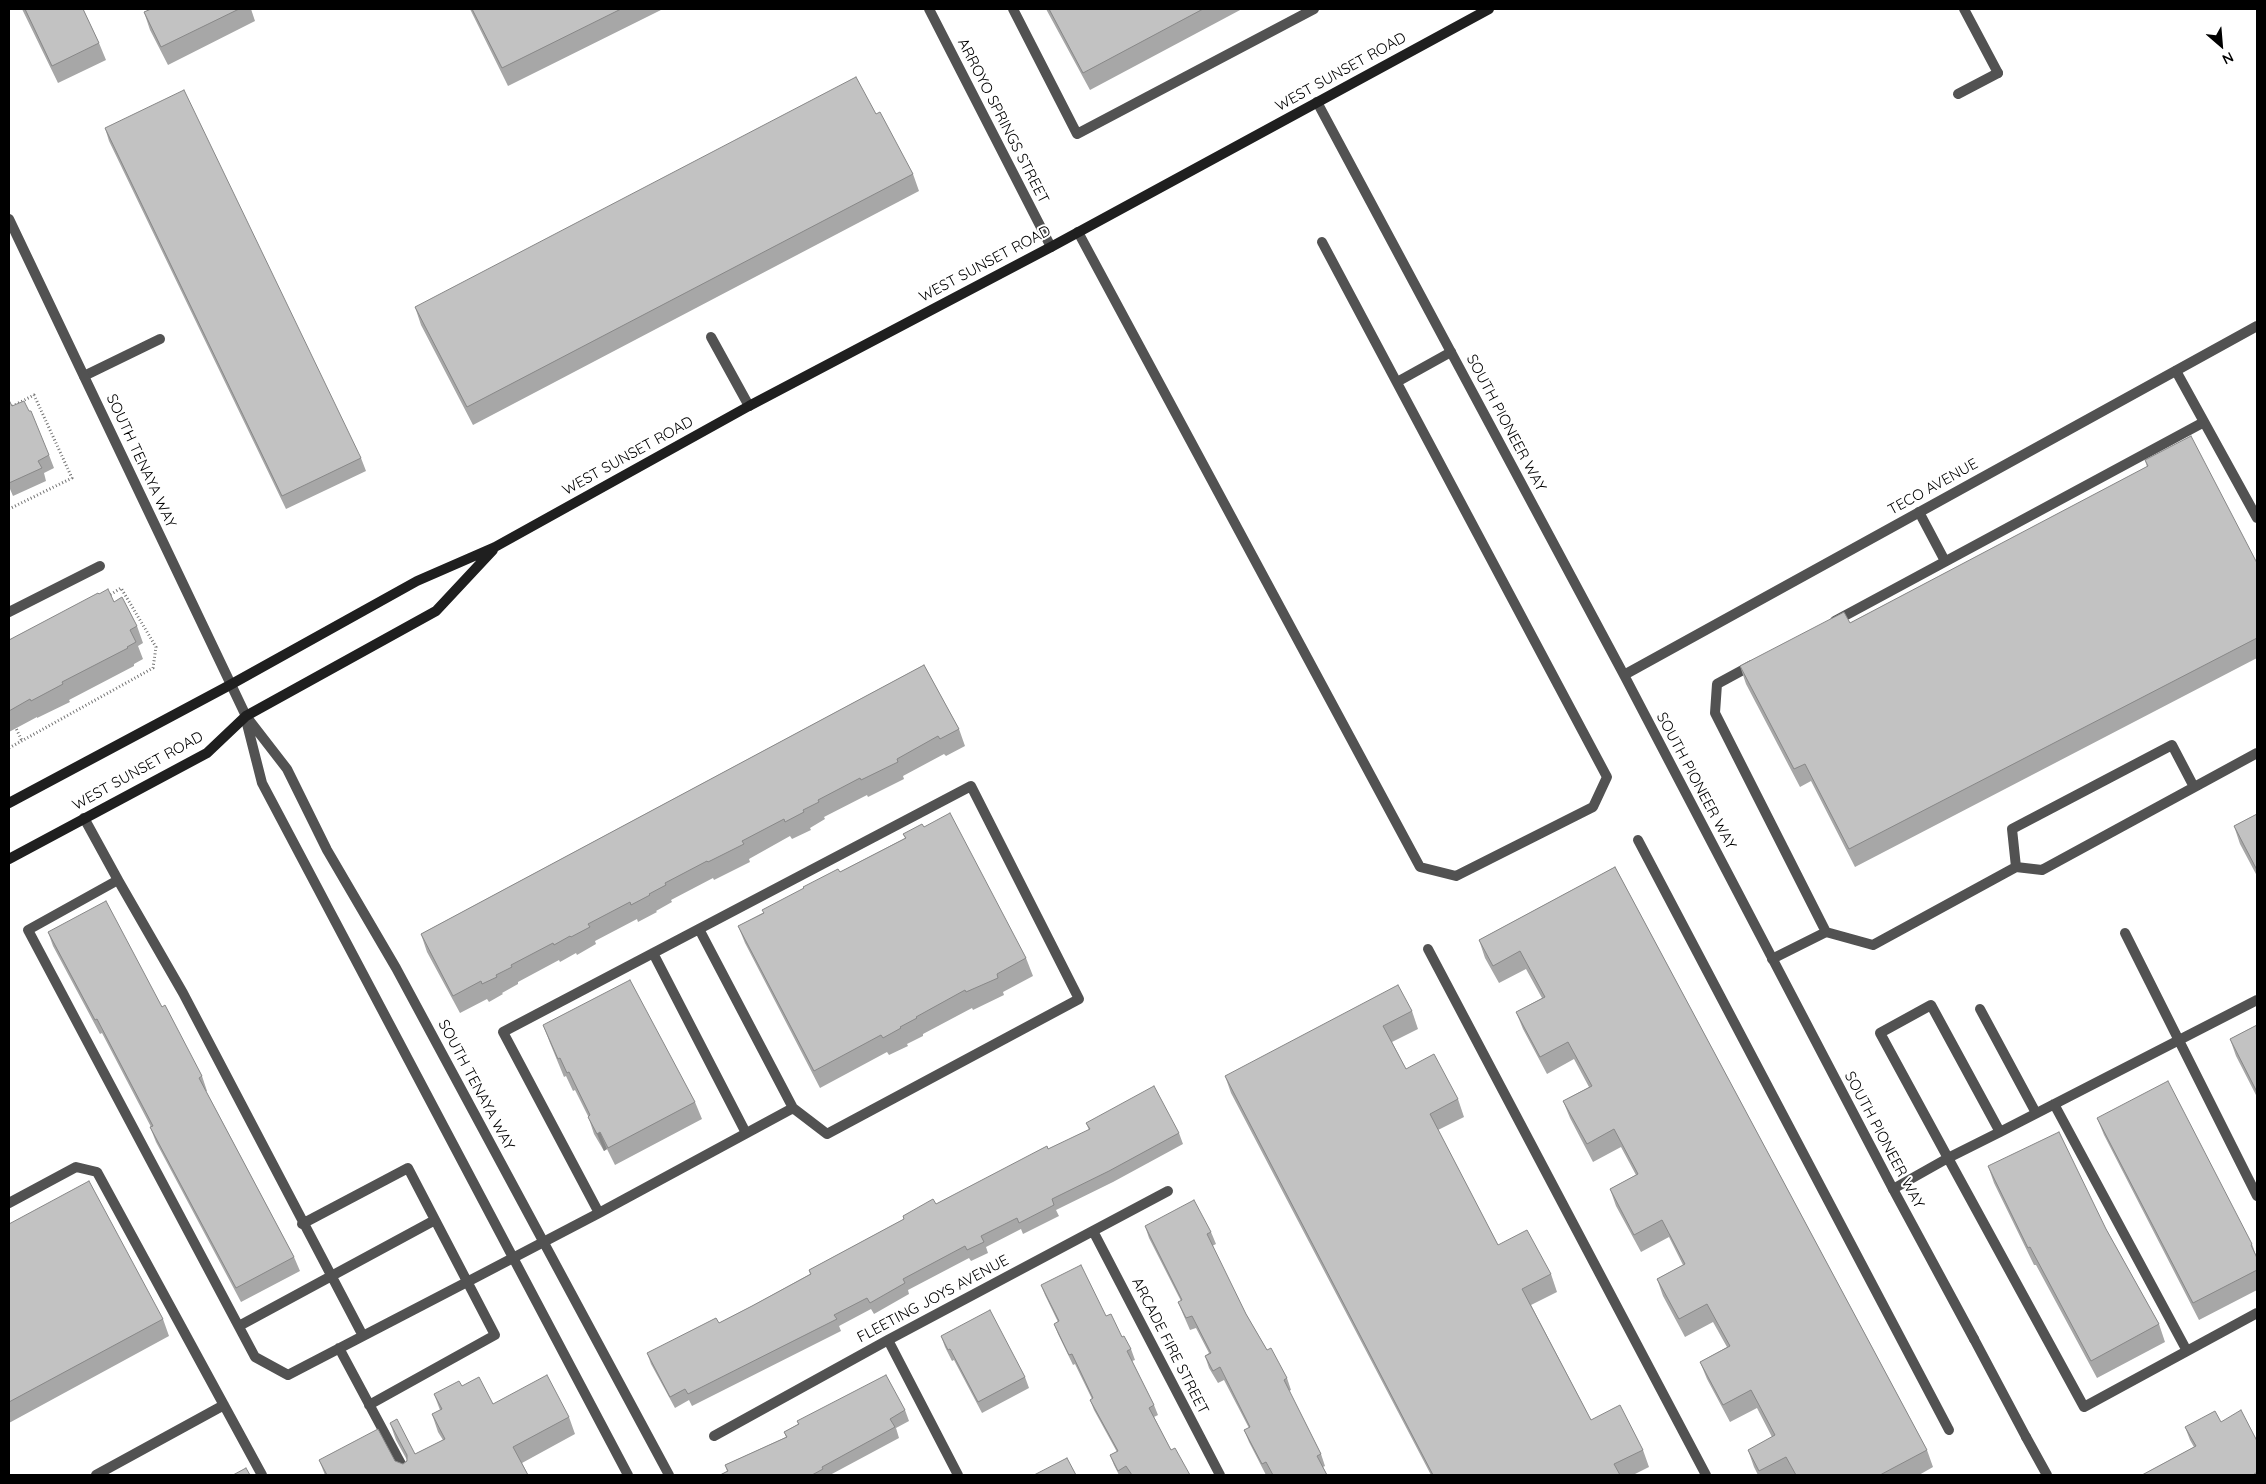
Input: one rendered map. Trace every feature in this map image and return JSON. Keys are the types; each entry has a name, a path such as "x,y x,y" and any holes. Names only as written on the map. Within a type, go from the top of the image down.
{"main road":[{"name":"WEST SUNSET ROAD","path":"9,803 230,685 417,581 495,547 749,406 1051,247 1489,9"},
{"name":"WEST SUNSET ROAD","path":"9,859 207,754 246,716 436,611 495,547"}],"street":[{"name":"ARROYO SPRINGS STREET","path":"929,9 1051,247"},
{"path":"1013,9 1076,134 1314,9"},
{"path":"1958,94 1998,73 1964,9"},
{"name":"SOUTH PIONEER WAY","path":"1317,102 1624,675 1893,1189 2046,1475"},
{"name":"SOUTH TENAYA WAY","path":"9,219 246,716 287,769 327,850 396,968 669,1475"},
{"path":"1078,232 1420,867 1456,876 1593,807 1607,777 1322,242"},
{"name":"TECO AVENUE","path":"1624,675 2257,326"},
{"path":"712,337 749,406"},
{"path":"84,376 160,339"},
{"path":"1396,382 1451,352"},
{"path":"2176,371 2257,518"},
{"path":"1822,627 2204,422"},
{"path":"1919,512 1945,561"},
{"path":"9,612 100,566"},
{"path":"1761,660 1717,684 1715,714 1826,932"},
{"name":"SOUTH TENAYA WAY","path":"246,716 262,783 628,1475"},
{"path":"2016,867 2012,829 2172,745 2194,787"},
{"path":"1772,959 1826,932 1873,945 2016,867 2042,870 2257,753"},
{"path":"599,1212 503,1032 972,786 1079,999 826,1134 793,1108 700,929"},
{"path":"84,818 183,993 302,1224 363,1336"},
{"path":"1638,840 1949,1430"},
{"path":"118,880 28,930 255,1357 288,1375 513,1258 793,1108"},
{"path":"2125,933 2177,1041 2257,1196"},
{"path":"1428,949 1706,1475"},
{"path":"653,953 746,1133"},
{"path":"1893,1189 1948,1158 2257,1000"},
{"path":"2000,1132 1931,1004 1880,1033 2084,1407 2257,1313"},
{"path":"1980,1008 2036,1113"},
{"path":"2054,1104 2187,1351"},
{"path":"9,1204 76,1167 97,1172 262,1475"},
{"path":"302,1224 408,1168 495,1335 369,1405"},
{"name":"FLEETING JOYS AVENUE","path":"714,1436 888,1340 1168,1191"},
{"path":"239,1326 435,1220"},
{"name":"ARCADE FIRE STREET","path":"1093,1231 1220,1475"},
{"path":"888,1340 958,1475"},
{"path":"339,1348 407,1475"},
{"path":"96,1475 224,1405"}],"path":[{"path":"9,408 34,395 72,478 9,509"},
{"path":"9,748 153,668 156,647 121,588 104,598"},
{"path":"13,723 22,741"}],"building":[{"path":"25,9 83,9 99,43 52,66"},
{"path":"151,9 239,9 161,47 144,12"},
{"path":"472,9 621,9 502,68"},
{"path":"1049,9 1203,9 1083,73"},
{"path":"856,77 876,114 880,112 913,174 467,407 415,307"},
{"path":"184,90 361,458 282,496 105,128"},
{"path":"9,400 12,406 24,401 29,411 31,411 49,455 38,461 42,468 9,483"},
{"path":"2191,436 2257,563 2257,638 1849,849 1805,764 1794,769 1740,666 1844,612 1850,623 2148,466 2145,460"},
{"path":"108,589 114,602 122,597 137,626 130,630 136,642 62,682 63,684 9,711 9,640"},
{"path":"924,665 959,729 940,739 938,736 897,759 898,762 861,780 860,778 818,800 819,802 803,810 804,812 785,822 784,819 742,841 744,844 665,883 666,885 650,895 631,905 630,902 588,924 590,927 554,945 553,943 511,965 512,967 496,975 497,977 482,984 481,981 453,996 421,934"},
{"path":"950,813 1026,958 997,974 998,978 966,992 965,990 883,1038 881,1035 814,1071 738,926 764,913 762,910 803,887 838,869 840,872 906,838 903,834 922,824 924,827"},
{"path":"2257,814 2257,870 2234,826"},
{"path":"1615,867 1927,1450 1880,1475 1796,1475 1786,1457 1759,1471 1748,1450 1775,1435 1751,1390 1723,1405 1700,1362 1730,1346 1707,1304 1679,1319 1657,1279 1685,1264 1662,1220 1634,1235 1610,1189 1638,1174 1614,1129 1587,1144 1563,1101 1592,1086 1568,1042 1540,1057 1516,1012 1545,997 1520,951 1493,966 1479,940"},
{"path":"106,901 162,1007 165,1005 202,1076 199,1078 294,1257 236,1288 150,1127 153,1126 97,1019 95,1020 48,932"},
{"path":"630,980 695,1102 608,1148 600,1132 597,1134 588,1117 590,1115 569,1072 567,1073 560,1058 558,1059 543,1025"},
{"path":"1398,985 1412,1011 1383,1026 1406,1069 1434,1054 1458,1099 1430,1114 1498,1245 1527,1230 1551,1274 1522,1289 1591,1420 1620,1405 1643,1450 1614,1464 1620,1475 1433,1475 1225,1076"},
{"path":"2257,1025 2257,1092 2230,1039"},
{"path":"2168,1081 2252,1244 2257,1258 2257,1270 2193,1303 2097,1118"},
{"path":"1154,1086 1179,1133 1052,1199 1054,1205 1019,1223 1017,1218 981,1236 984,1242 967,1250 965,1246 903,1279 905,1283 870,1303 867,1298 834,1315 837,1319 688,1394 685,1389 670,1397 647,1353 716,1318 719,1323 752,1306 811,1274 809,1270 904,1219 903,1216 933,1199 936,1204 1047,1146 1048,1149 1090,1129 1086,1123"},
{"path":"2059,1132 2106,1229 2159,1324 2091,1361 2030,1247 2028,1248 1988,1166"},
{"path":"89,1181 163,1319 9,1402 9,1224"},
{"path":"1194,1200 1211,1232 1207,1234 1246,1314 1267,1350 1271,1348 1287,1378 1284,1380 1321,1454 1317,1456 1327,1475 1273,1475 1266,1462 1262,1464 1244,1430 1250,1427 1220,1367 1213,1371 1205,1356 1211,1353 1192,1316 1186,1318 1178,1302 1182,1300 1145,1226"},
{"path":"1081,1265 1106,1316 1111,1314 1122,1337 1124,1336 1131,1349 1127,1351 1154,1405 1149,1408 1171,1450 1175,1448 1190,1475 1132,1475 1126,1466 1118,1471 1110,1455 1118,1451 1090,1400 1093,1398 1072,1354 1069,1355 1054,1324 1059,1321 1041,1285"},
{"path":"990,1310 1025,1377 978,1402 941,1336"},
{"path":"547,1375 569,1417 513,1447 528,1475 327,1475 319,1460 378,1429 395,1461 403,1464 407,1461 407,1455 390,1423 397,1419 415,1454 445,1439 432,1414 442,1409 434,1394 459,1381 462,1386 479,1377 493,1404"},
{"path":"886,1375 905,1410 890,1419 895,1427 822,1467 823,1469 812,1475 720,1475 728,1471 725,1465 787,1437 784,1432 799,1424 797,1421"},
{"path":"2241,1410 2257,1441 2257,1472 2253,1475 2142,1475 2196,1446 2185,1427 2215,1411 2221,1422"},
{"path":"1067,1458 1076,1475 1034,1475"},
{"path":"246,1468 250,1475 233,1475"}]}
